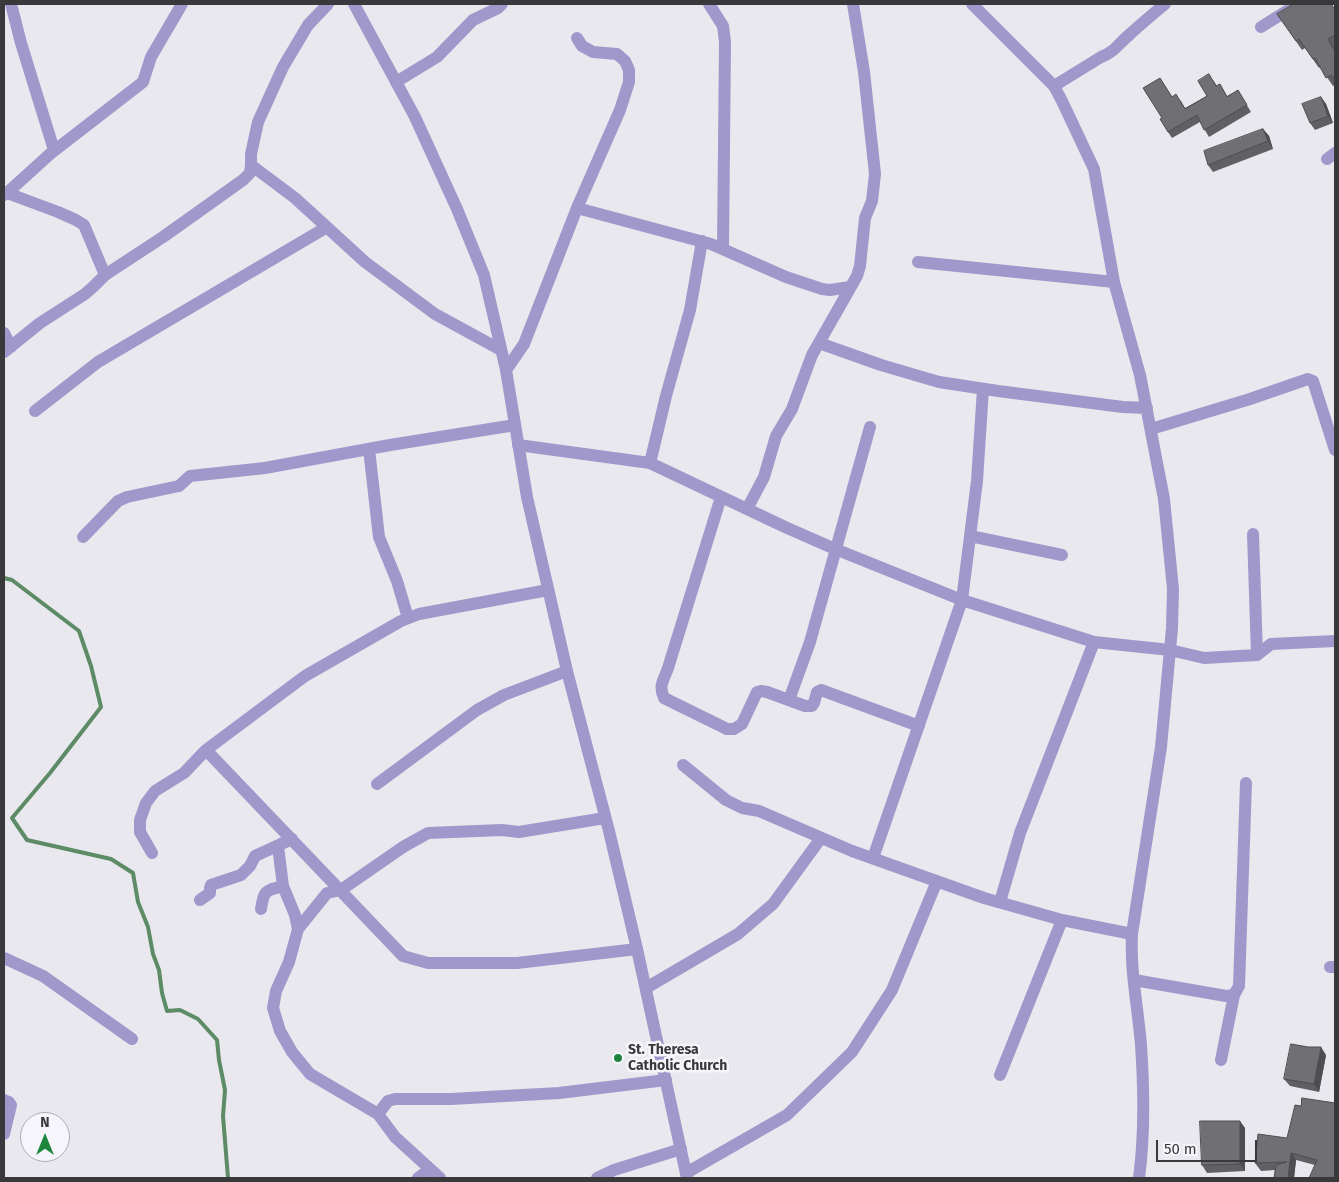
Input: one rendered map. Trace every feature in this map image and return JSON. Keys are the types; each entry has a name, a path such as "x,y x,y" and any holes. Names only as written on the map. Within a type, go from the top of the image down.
{"street":[{"path":"11,4 54,150"},
{"path":"105,275 84,225 58,212 5,194 54,150 143,82 151,57 182,4"},
{"path":"4,333 7,350 40,323 85,294 105,275 163,238 250,173 251,154 258,122 283,67 308,25 328,4"},
{"path":"354,4 415,117 458,209 484,275 506,370 527,497 567,671 637,949 687,1176 787,1115 852,1052 892,990 937,881"},
{"path":"396,82 437,57 473,20 498,8 502,4"},
{"path":"710,4 723,26 725,42 723,249"},
{"path":"747,509 764,478 776,436 792,409 812,355 857,276 860,266 865,222 872,201 875,174 864,72 853,4"},
{"path":"972,4 1054,86 1094,169 1114,282 1140,375 1164,499 1173,589 1170,650 1161,747 1132,934 1134,980 1141,1044 1143,1109 1139,1178"},
{"path":"1054,86 1109,54 1131,32 1165,4"},
{"path":"1261,27 1298,4"},
{"path":"506,370 524,344 577,208 620,110 629,82 629,70 625,62 617,54 593,52 582,46 577,38"},
{"path":"251,165 295,198 364,262 435,314 501,350"},
{"path":"577,208 702,241 786,277 822,289 830,290 850,287"},
{"path":"35,411 98,362 327,227"},
{"path":"650,463 690,310 702,241"},
{"path":"918,262 1114,282"},
{"path":"819,343 881,365 939,382 1123,407 1147,408"},
{"path":"1151,429 1308,379 1313,381 1335,450"},
{"path":"873,858 962,600 977,481 983,389"},
{"path":"83,537 118,501 127,497 179,486 190,476 265,468 515,425"},
{"path":"789,700 810,642 870,427"},
{"path":"518,446 650,463 835,549 962,600 1094,642 1170,650 1204,658 1257,655 1271,644 1335,641"},
{"path":"369,449 379,536 397,581 408,618"},
{"path":"721,497 661,690 664,698 727,729 734,729 742,724 757,692 767,692 805,706 812,706 817,692 821,690 919,726"},
{"path":"1252,534 1257,655"},
{"path":"970,536 1062,555"},
{"path":"152,853 140,832 140,820 146,803 155,792 184,773 206,750 305,676 408,618 419,614 548,590"},
{"path":"1000,902 1020,833 1094,642"},
{"path":"376,784 477,710 504,695 567,671"},
{"path":"206,750 403,956 428,963 517,963 637,949"},
{"path":"683,765 726,800 742,808 759,811 873,858 984,898 1062,920 1132,934"},
{"path":"1221,1060 1234,995 1239,986 1246,783"},
{"path":"440,1178 395,1137 378,1114 310,1074 292,1052 280,1031 273,1008 276,992 289,962 298,930 327,894 341,890 402,847 428,833 502,830 519,832 605,818"},
{"path":"646,988 738,934 773,904 821,838"},
{"path":"200,900 210,893 211,885 241,875 250,866 255,856 292,839"},
{"path":"278,846 283,886 295,915 298,930"},
{"path":"261,909 264,895 268,890 283,886"},
{"path":"1000,1075 1062,920"},
{"path":"4,958 44,976 132,1039"},
{"path":"1134,980 1226,996 1234,995"},
{"path":"378,1114 388,1101 395,1099 451,1099 559,1092 666,1080"},
{"path":"4,1100 10,1102 11,1105 4,1134"},
{"path":"597,1178 614,1170 681,1149"},
{"path":"418,1178 430,1169"}],"building":[{"path":"1294,4 1331,4 1335,9 1335,35 1328,39 1335,51 1335,79 1331,75 1326,78 1315,58 1313,59 1299,39 1296,41 1277,14"},
{"path":"1209,74 1216,86 1220,84 1227,97 1238,90 1247,105 1204,130 1197,115 1168,132 1160,119 1162,118 1143,88 1160,78 1172,97 1176,94 1185,109 1207,96 1198,81"},
{"path":"1321,97 1328,116 1310,123 1302,104"},
{"path":"1263,129 1268,141 1208,165 1204,151"},
{"path":"1291,1044 1321,1047 1314,1084 1284,1079"},
{"path":"1302,1098 1335,1103 1335,1178 1309,1178 1317,1160 1291,1153 1288,1178 1274,1178 1276,1165 1287,1162 1255,1163 1258,1134 1287,1138 1295,1105 1301,1106"},
{"path":"1200,1121 1240,1121 1240,1164 1202,1165"}],"waterway":[{"path":"4,578 12,580 79,631 91,666 101,707 12,818 27,840 111,859 133,873 138,902 148,927 167,1011 180,1010 198,1019 217,1040 225,1090 223,1116 228,1178"}],"place":[{"name":"St. Theresa Catholic Church","path":"618,1058"}]}
